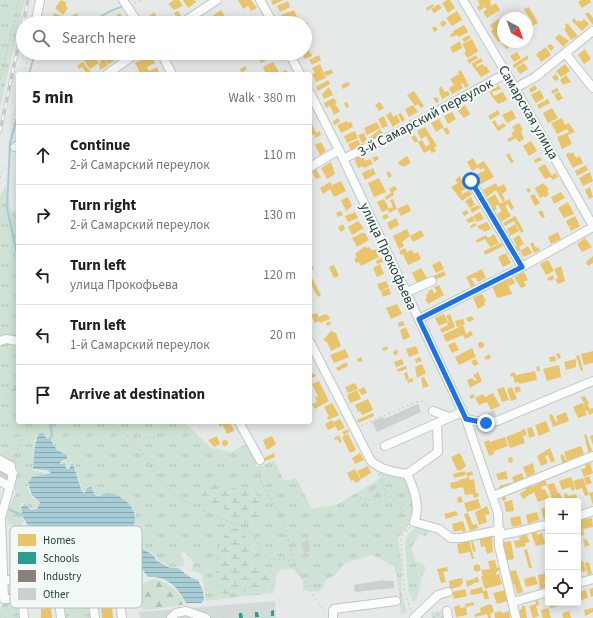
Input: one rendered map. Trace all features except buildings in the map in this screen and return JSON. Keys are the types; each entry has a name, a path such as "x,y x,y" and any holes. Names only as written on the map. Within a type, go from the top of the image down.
{"street":[{"path":"37,16 40,0"},
{"path":"123,0 133,16"},
{"path":"193,16 217,0"},
{"path":"260,0 269,16"},
{"name":"Самарская улица","path":"463,0 507,73 593,227"},
{"name":"3-й Самарский переулок","path":"515,88 534,78 593,32"},
{"path":"565,53 593,88"},
{"path":"110,72 127,60"},
{"path":"165,60 171,72"},
{"path":"293,60 299,72"},
{"name":"3-й Самарский переулок","path":"343,159 407,128 507,73"},
{"name":"улица Прокофьева","path":"312,97 407,292 464,415 498,513 500,532 499,546 514,602 516,618"},
{"name":"3-й Самарский переулок","path":"312,166 339,150"},
{"path":"471,181 522,267"},
{"path":"419,319 522,267 593,227"},
{"path":"407,292 432,281"},
{"path":"0,341 6,339 16,341"},
{"path":"312,346 371,461 377,466 394,472 407,474 438,452 437,423"},
{"path":"385,446 449,417 464,415 482,423 497,421 593,381"},
{"path":"433,411 449,417"},
{"path":"241,424 260,460"},
{"path":"493,496 593,456"},
{"path":"0,460 12,469"},
{"path":"0,466 12,469"},
{"path":"2,601 3,580 1,518 10,487 12,469"},
{"path":"407,474 414,490 417,507 414,522 439,530 451,538 461,538 500,532 518,532 545,525"},
{"path":"0,481 10,487"},
{"path":"581,515 593,511"},
{"path":"581,582 593,579"},
{"path":"3,580 10,580"},
{"path":"412,614 438,595 448,592"},
{"path":"514,602 545,593"},
{"path":"333,618 334,609 396,601"},
{"path":"23,608 24,618"},
{"path":"59,608 60,618"},
{"path":"93,608 94,618"},
{"path":"121,608 122,618"},
{"path":"171,618 176,613 186,611 206,618"}],"path":[{"path":"0,80 19,0"},
{"path":"132,4 141,0"},
{"path":"24,72 27,60"},
{"path":"16,108 11,130 12,138 16,144"},
{"path":"0,178 4,167"},
{"path":"355,429 420,401 433,411"},
{"path":"12,469 22,436 32,424"},
{"path":"109,424 132,438 158,478 174,494 202,510 252,532 255,543 262,553 269,558 295,561"},
{"path":"132,438 144,436 154,438 163,431 163,424"},
{"path":"260,460 259,472 262,482 281,518 295,561 314,597 330,618"},
{"path":"377,472 387,494 401,508 407,521 406,531"},
{"path":"356,494 360,500 366,501 387,494"},
{"path":"412,614 404,590 401,546 402,536 414,522"},
{"path":"266,618 270,618 270,611"},
{"path":"254,612 254,618"},
{"path":"238,614 239,618"},
{"path":"0,615 5,618"}],"shaded area":[{"path":"275,601 276,618 140,618 139,612"}],"green space":[{"path":"0,0 25,0 21,16 16,16 16,39 0,107"},
{"path":"6,185 11,211 16,210 16,424 186,424 211,448 231,452 248,443 255,455 257,468 274,460 284,481 296,478 312,509 338,504 381,478 378,470 404,476 408,482 414,511 411,523 398,538 402,566 401,590 407,613 401,614 398,583 394,566 373,555 345,563 335,575 325,581 323,588 317,592 303,590 303,580 293,569 280,570 277,573 274,593 206,601 202,576 200,573 192,571 193,562 184,551 180,554 184,560 184,566 170,568 165,563 159,561 154,554 142,548 142,526 134,526 136,516 134,509 122,497 108,493 97,496 91,487 87,487 85,493 74,463 71,462 68,468 65,463 60,463 67,460 68,455 57,449 50,438 46,438 43,433 37,435 34,442 35,460 33,470 45,473 32,477 27,487 32,497 39,501 38,507 31,509 26,504 21,503 20,509 24,521 22,526 12,526 8,523 6,514 15,495 15,466 0,458 0,196"},
{"path":"16,380 16,400 8,398 5,394 10,383"},
{"path":"217,479 229,486 254,493 259,496 264,506 260,511 264,521 259,527 230,517 225,509 206,506 200,501 200,496 209,488 213,481"},
{"path":"418,526 430,529 431,531 426,536 419,534 411,549 416,561 422,563 426,568 421,579 417,599 413,602 408,590 405,542 408,534"},
{"path":"232,528 238,529 246,537 253,562 256,567 274,575 273,587 224,594 220,592 216,577 217,558 222,539"},
{"path":"153,579 168,584 178,593 184,602 182,605 148,610 141,608 142,583"},
{"path":"5,602 10,602 10,608 18,608 19,618 0,618 0,608"},
{"path":"63,608 90,608 93,618 63,618"},
{"path":"443,611 444,618 432,618 431,612"}],"water":[{"path":"40,433 43,433 46,438 50,439 57,450 67,455 67,459 61,461 60,464 65,463 66,468 69,469 73,463 82,492 85,493 87,488 91,487 96,496 108,493 117,495 125,500 132,507 134,512 134,526 28,526 22,515 21,507 25,504 31,510 37,509 40,502 32,495 28,483 32,477 51,473 47,470 33,469 35,445"},
{"path":"142,548 153,555 157,561 170,568 178,568 191,578 198,580 203,591 204,600 201,603 186,603 176,587 172,584 162,578 148,577 142,569"}],"waterway":[{"path":"103,16 114,9 122,7"},
{"path":"30,72 33,60"},
{"path":"16,121 10,143 7,208 16,250"},
{"path":"50,424 52,435 50,439"},
{"path":"10,510 22,515"}],"railway":[{"path":"25,16 28,0"},
{"path":"0,132 16,56"}],"route":[{"path":"471,181 522,267 419,319 466,419 478,423 486,423"}]}
